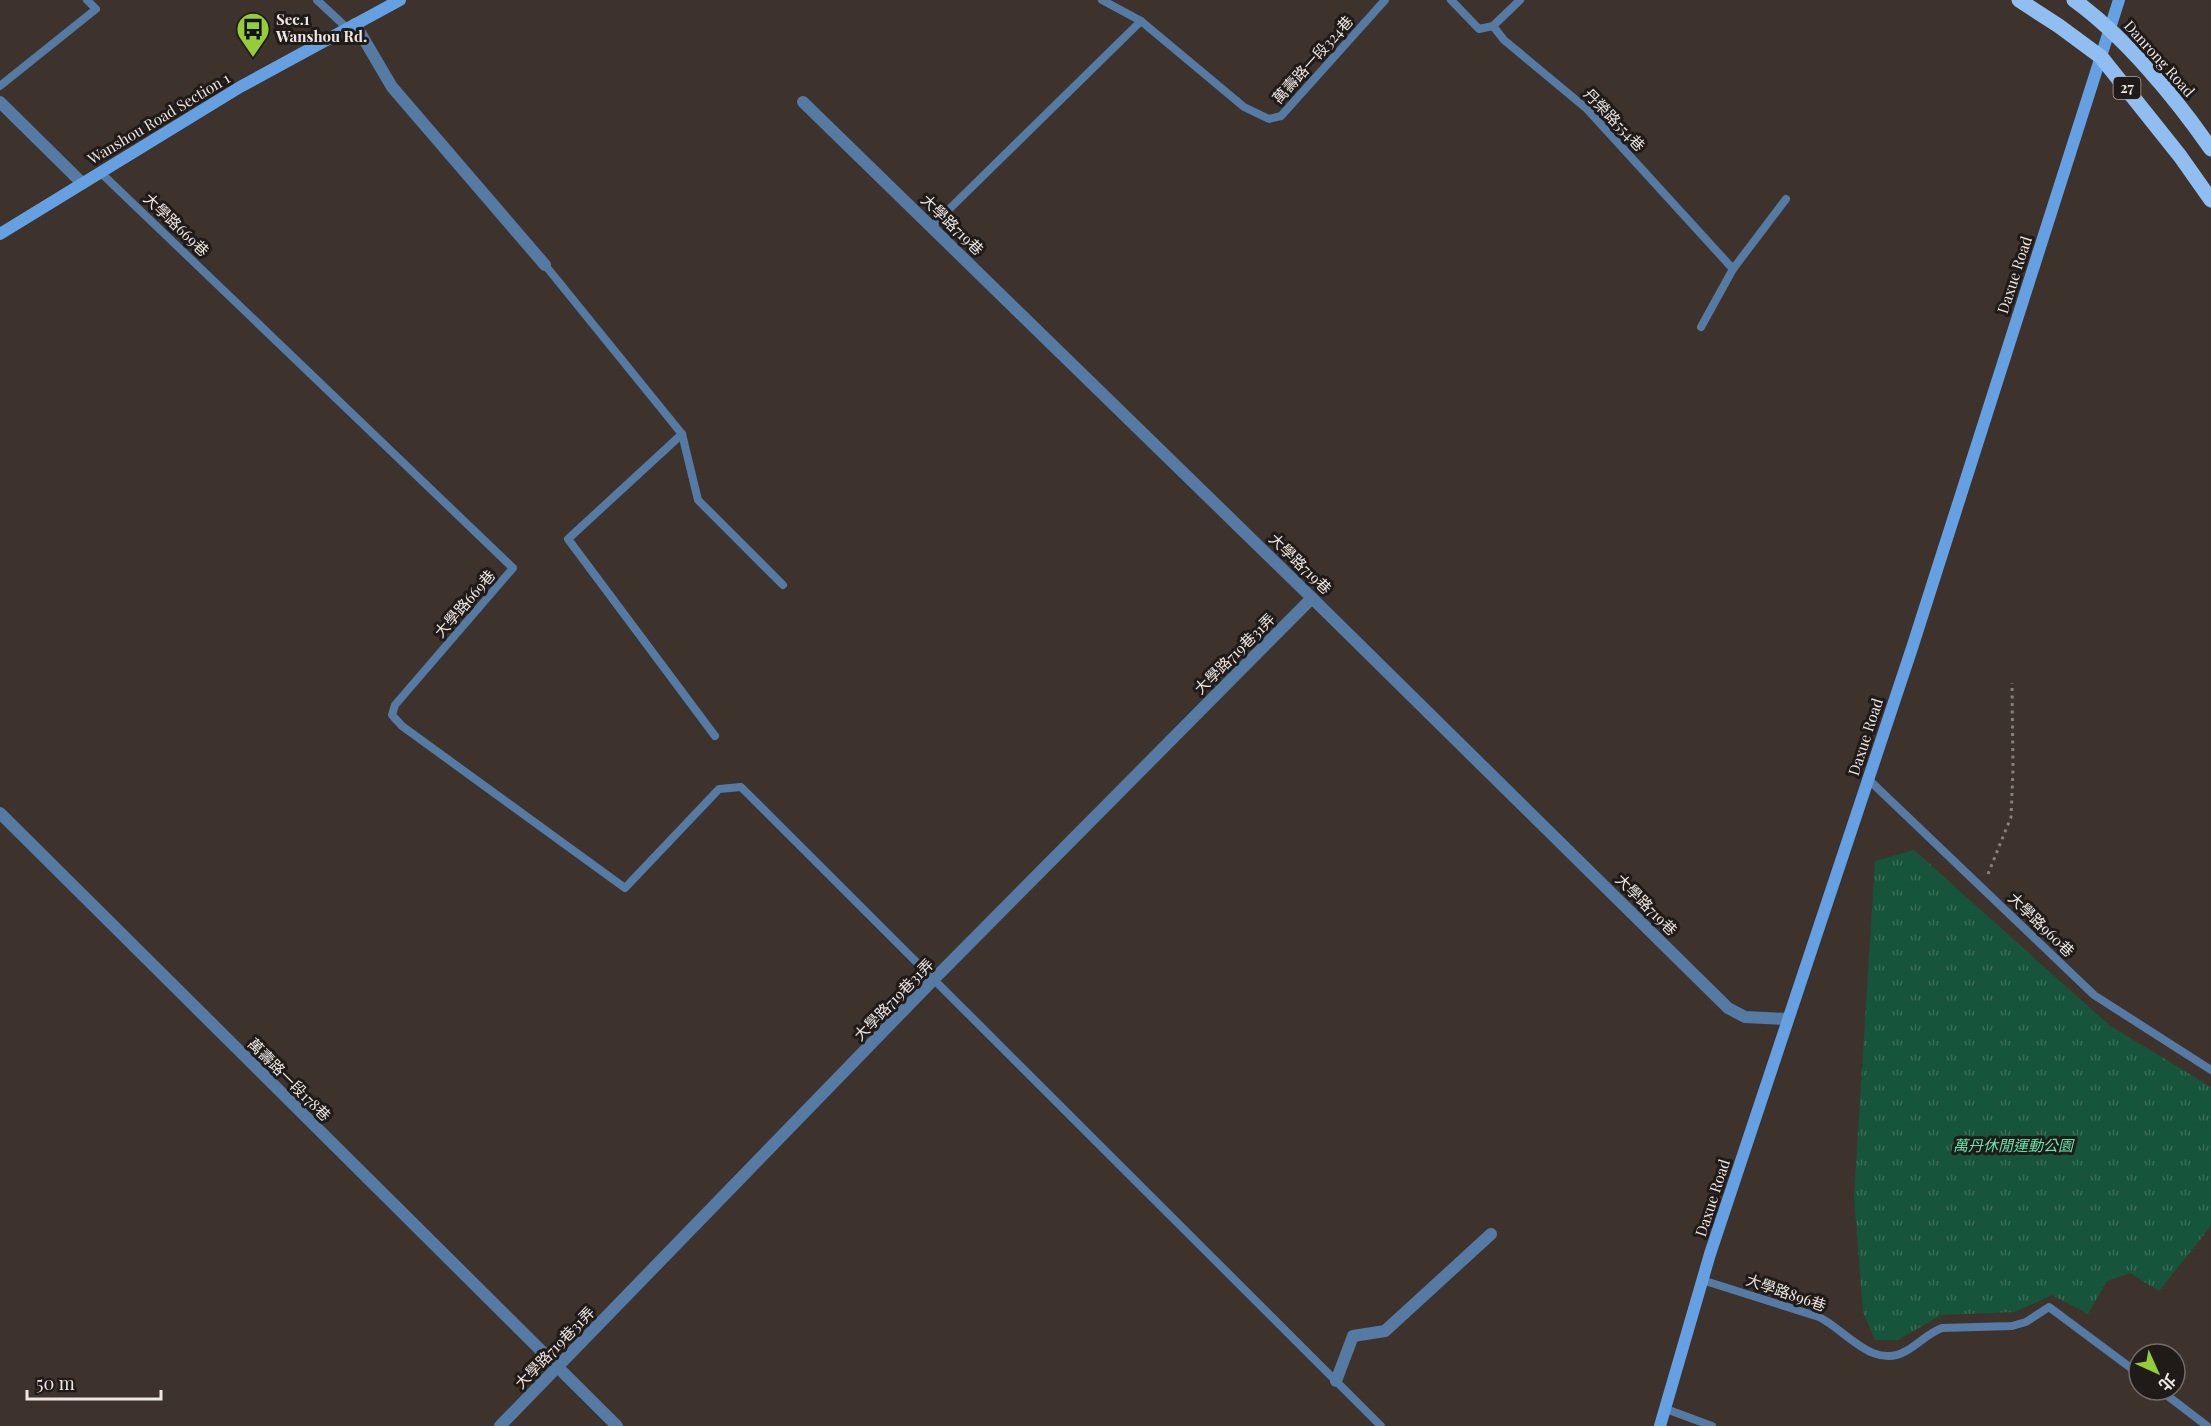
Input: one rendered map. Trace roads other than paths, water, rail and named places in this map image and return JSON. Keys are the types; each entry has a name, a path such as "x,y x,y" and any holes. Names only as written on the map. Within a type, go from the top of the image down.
{"main road":[{"name":"Wanshou Road Section 1","path":"0,234 240,87 400,0"},
{"name":"27","path":"2019,0 2101,57 2180,156 2211,200"},
{"name":"Danrong Road","path":"2074,0 2109,29 2142,64 2211,149"},
{"name":"Daxue Road","path":"1660,1426 1702,1280 1868,779 2119,0"}],"street":[{"path":"351,26 393,87 545,265"},
{"path":"0,102 82,183"},
{"name":"大學路719巷","path":"803,102 1312,597 1728,1008 1745,1017 1787,1019"},
{"name":"大學路719巷31弄","path":"500,1426 934,979 1312,597"},
{"name":"萬壽路一段178巷","path":"0,813 617,1426"},
{"path":"1336,1381 1353,1336 1385,1331 1491,1234"}],"lane":[{"path":"0,86 96,9 87,0"},
{"path":"317,0 351,26"},
{"name":"萬壽路一段324巷","path":"1102,0 1141,21 1244,106 1269,119 1281,116 1385,0"},
{"path":"1451,0 1479,29 1492,26 1520,0"},
{"path":"932,226 1141,21"},
{"name":"丹榮路554巷","path":"1492,26 1504,40 1587,109 1733,269"},
{"name":"大學路669巷","path":"100,172 513,568 395,705 392,715 402,726 625,888 720,789 741,788 934,979"},
{"path":"1701,327 1733,269 1786,199"},
{"path":"545,265 682,434 698,500 783,585"},
{"path":"682,434 568,539 715,736"},
{"name":"大學路960巷","path":"1868,779 2094,995 2211,1070"},
{"path":"934,979 1381,1426"},
{"name":"大學路896巷","path":"1702,1280 1820,1317 1864,1349 1878,1356 1891,1358 1906,1351 1934,1330 2012,1326 2026,1322 2049,1307 2127,1365"},
{"path":"2176,1402 2208,1426"},
{"path":"1666,1409 1712,1426"}],"place":[{"name":"Sec.1 Wanshou Rd.","path":"253,58"}],"park label":[{"name":"萬丹休閒運動公園","path":"2013,1146"}]}
